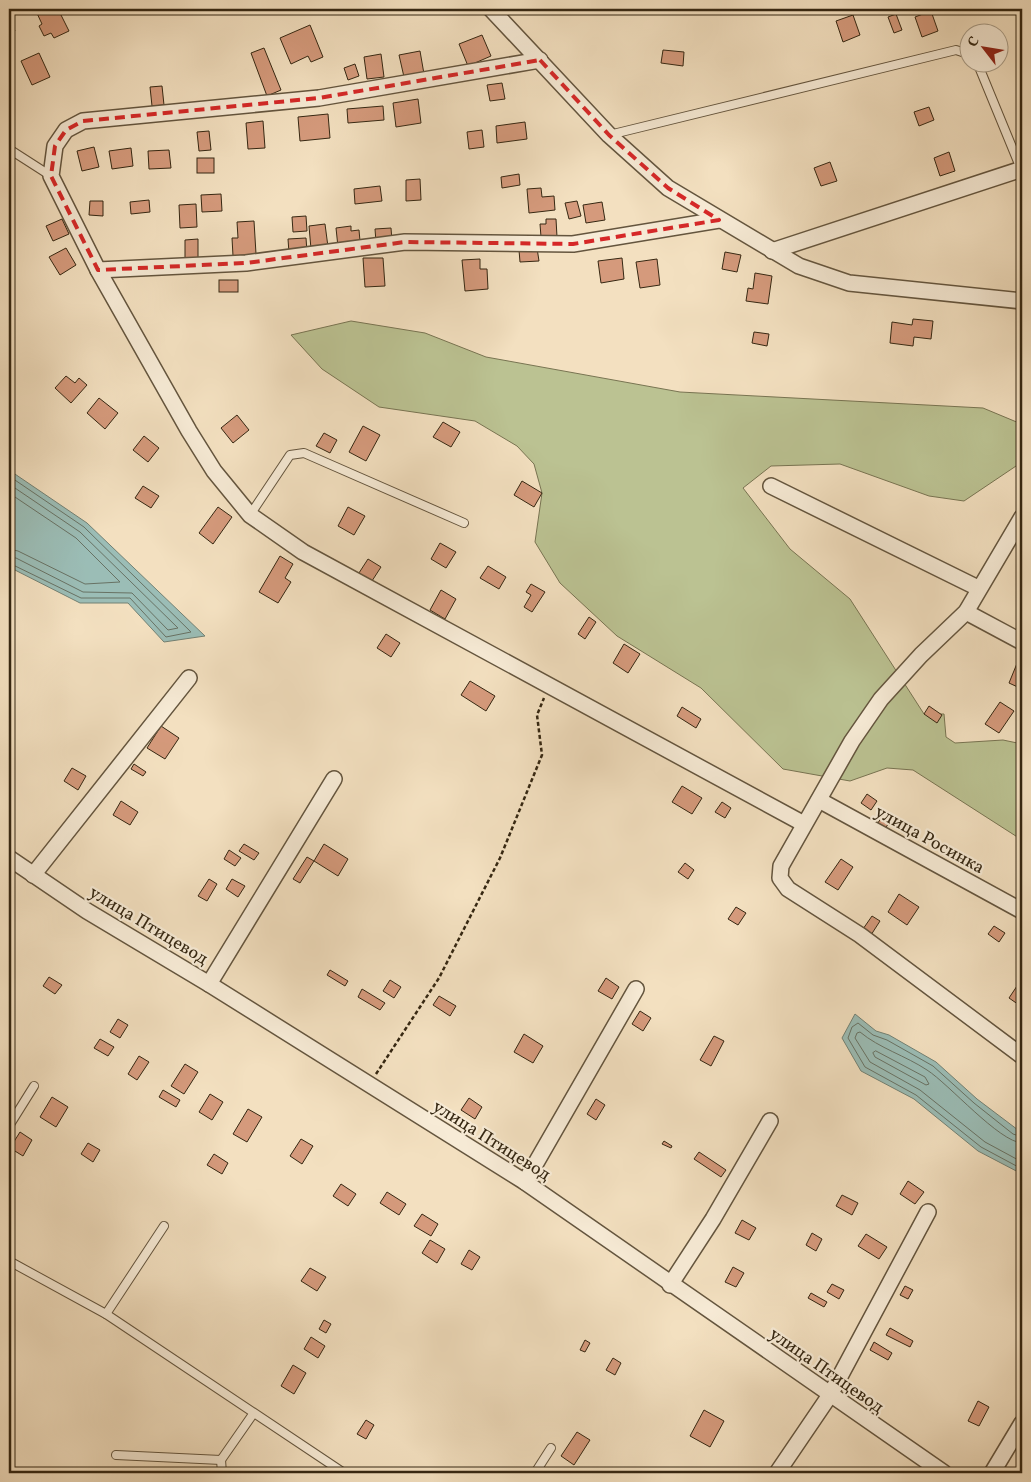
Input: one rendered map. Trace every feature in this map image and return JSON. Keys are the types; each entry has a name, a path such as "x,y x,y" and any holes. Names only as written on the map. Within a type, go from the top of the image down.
{"street":[{"path":"491,9 540,60 574,100 609,135 668,188 799,266 849,283 1022,301"},
{"path":"540,60 318,98 83,121 66,130 56,146 50,176 98,270 189,431 214,471 250,515 303,552 804,824"},
{"path":"772,251 1022,169"},
{"path":"98,270 246,264 405,242 573,244 719,220"},
{"path":"771,486 978,588"},
{"path":"1022,517 978,588 966,612 921,655 881,699 852,741 804,824 782,866 780,878 788,889 860,935 1022,1056"},
{"path":"966,612 1022,642"},
{"path":"33,874 190,678"},
{"path":"209,984 334,779"},
{"name":"улица Росинка","path":"819,800 1022,911"},
{"name":"улица Птицевод","path":"9,858 87,911 209,984 525,1182 670,1285 944,1473"},
{"path":"525,1182 636,989"},
{"path":"670,1285 770,1121"},
{"path":"777,1473 830,1395 928,1212"},
{"path":"992,1473 1022,1424"}],"lane":[{"path":"609,135 958,51"},
{"path":"981,72 1022,169"},
{"path":"9,148 50,176"},
{"path":"250,515 290,456 304,453 464,523"},
{"path":"9,1126 34,1086"},
{"path":"106,1314 164,1226"},
{"path":"9,1260 106,1314 344,1473"},
{"path":"222,1473 221,1460 253,1414"},
{"path":"534,1473 551,1448"},
{"path":"116,1455 221,1460"}],"path":[{"path":"369,1086 439,978 500,858 542,755 537,715 549,687"}],"highlighted area":[{"path":"540,60 609,135 668,188 719,220 573,244 405,242 246,263 98,270 51,176 55,146 66,130 83,121 319,98"}],"green space":[{"path":"351,321 425,333 486,357 680,392 983,408 1019,423 1022,462 964,501 929,496 840,464 771,466 743,488 790,549 850,599 924,714 944,714 946,737 955,743 1003,740 1022,744 1022,840 913,770 887,768 850,781 783,769 701,688 617,636 560,583 535,542 542,493 534,464 517,446 475,421 379,407 322,369 291,335"}],"water":[{"path":"9,470 87,523 205,636 164,642 128,603 80,603 9,567"},
{"path":"855,1014 876,1031 889,1035 936,1062 977,1099 1022,1133 1022,1174 978,1151 914,1099 861,1071 842,1038"}],"building":[{"path":"35,9 58,9 69,31 54,38 51,33 44,36 39,26 42,24"},
{"path":"931,11 938,31 922,37 915,17"},
{"path":"896,14 902,30 894,33 888,17"},
{"path":"853,15 860,35 843,42 836,21"},
{"path":"9,19 15,31 9,34"},
{"path":"310,25 323,57 311,62 308,56 291,64 280,38"},
{"path":"482,35 491,56 468,66 459,44"},
{"path":"264,48 281,90 267,96 251,53"},
{"path":"663,50 684,52 683,66 661,63"},
{"path":"420,51 424,74 404,77 399,55"},
{"path":"39,53 50,77 32,85 21,61"},
{"path":"381,54 384,77 367,79 364,57"},
{"path":"355,64 359,76 348,80 344,68"},
{"path":"502,83 505,99 490,101 487,85"},
{"path":"162,86 164,105 152,106 150,87"},
{"path":"418,99 421,123 396,127 393,103"},
{"path":"383,106 384,120 348,123 347,109"},
{"path":"929,107 934,120 919,126 914,112"},
{"path":"328,114 330,138 300,141 298,117"},
{"path":"263,121 265,148 248,149 246,123"},
{"path":"525,122 527,139 497,143 496,126"},
{"path":"482,130 484,147 469,149 467,132"},
{"path":"209,131 211,150 199,151 197,132"},
{"path":"94,147 99,167 82,171 77,151"},
{"path":"131,148 133,166 112,169 109,151"},
{"path":"169,150 171,168 149,169 148,151"},
{"path":"949,152 955,171 940,176 934,158"},
{"path":"197,158 214,158 214,173 197,173"},
{"path":"830,162 837,181 821,186 814,168"},
{"path":"519,174 520,185 502,188 501,177"},
{"path":"420,179 421,200 406,201 406,180"},
{"path":"380,186 382,201 355,204 354,189"},
{"path":"541,188 542,197 554,196 555,210 529,213 527,189"},
{"path":"221,194 222,211 202,212 201,195"},
{"path":"149,200 150,212 131,214 130,202"},
{"path":"90,201 103,201 103,216 89,215"},
{"path":"577,201 581,216 569,219 565,203"},
{"path":"602,202 605,220 586,223 583,205"},
{"path":"196,204 197,227 180,228 179,205"},
{"path":"306,216 307,231 293,232 292,217"},
{"path":"62,219 69,234 53,241 46,226"},
{"path":"546,219 556,219 557,237 541,237 540,224 546,224"},
{"path":"254,221 256,254 233,256 232,238 238,238 237,222"},
{"path":"325,224 328,247 311,249 309,226"},
{"path":"351,226 351,231 359,230 360,241 338,247 336,228"},
{"path":"391,228 392,241 376,242 375,229"},
{"path":"306,238 307,252 289,253 288,239"},
{"path":"198,239 198,258 185,258 185,240"},
{"path":"66,248 76,265 60,275 49,257"},
{"path":"537,248 539,261 520,262 519,250"},
{"path":"725,252 741,255 737,272 722,269"},
{"path":"363,258 383,258 385,286 365,287"},
{"path":"622,258 624,279 601,283 598,261"},
{"path":"480,259 480,269 487,269 488,289 465,291 462,260"},
{"path":"657,259 660,285 640,288 636,262"},
{"path":"755,273 772,276 768,304 746,301 748,288 753,289"},
{"path":"219,280 238,280 238,292 219,292"},
{"path":"913,319 933,321 931,339 914,337 913,346 890,343 892,322 912,325"},
{"path":"754,332 769,334 767,346 752,343"},
{"path":"66,376 75,383 79,378 87,385 71,403 55,388"},
{"path":"99,398 118,413 105,429 87,413"},
{"path":"237,415 249,430 233,443 221,428"},
{"path":"443,422 460,432 451,447 433,437"},
{"path":"363,426 380,435 366,461 349,452"},
{"path":"324,433 337,440 330,453 316,446"},
{"path":"144,436 159,448 148,462 133,450"},
{"path":"522,481 542,493 534,507 514,495"},
{"path":"143,486 159,496 151,508 135,498"},
{"path":"218,507 232,517 213,544 199,533"},
{"path":"348,507 365,516 354,535 338,526"},
{"path":"440,543 456,552 446,568 431,559"},
{"path":"280,556 293,564 285,578 291,582 278,603 259,592"},
{"path":"368,559 381,567 370,584 357,576"},
{"path":"488,566 506,577 499,589 480,578"},
{"path":"531,584 545,592 532,612 524,607 531,595 526,592"},
{"path":"441,590 456,599 445,619 430,610"},
{"path":"589,617 596,622 585,639 578,634"},
{"path":"386,634 400,643 391,657 377,648"},
{"path":"624,644 640,654 628,673 613,663"},
{"path":"1018,661 1022,663 1022,689 1009,683"},
{"path":"470,681 495,696 486,711 461,695"},
{"path":"1000,702 1014,711 999,733 985,724"},
{"path":"929,706 942,715 937,723 924,714"},
{"path":"682,707 701,719 696,728 677,716"},
{"path":"161,726 179,738 165,759 147,748"},
{"path":"134,764 146,772 143,776 131,769"},
{"path":"72,768 86,776 78,790 64,781"},
{"path":"9,784 14,787 9,796"},
{"path":"682,786 702,798 692,814 672,802"},
{"path":"867,794 877,801 871,810 861,803"},
{"path":"121,801 138,812 130,825 113,815"},
{"path":"722,802 731,808 725,818 715,812"},
{"path":"882,816 890,821 885,829 878,823"},
{"path":"244,844 259,853 254,860 239,851"},
{"path":"324,844 348,859 338,876 314,861"},
{"path":"229,850 241,858 235,866 224,859"},
{"path":"307,857 314,861 300,883 293,879"},
{"path":"841,859 853,867 838,890 825,882"},
{"path":"685,863 694,870 688,879 678,872"},
{"path":"209,879 217,884 207,901 198,896"},
{"path":"232,879 245,886 238,897 226,889"},
{"path":"899,894 919,907 907,925 888,912"},
{"path":"736,907 746,913 738,925 728,919"},
{"path":"872,916 880,921 871,935 863,929"},
{"path":"994,926 1005,933 999,942 988,934"},
{"path":"330,970 348,981 345,986 327,975"},
{"path":"49,977 62,985 55,994 43,986"},
{"path":"606,978 619,987 612,999 598,991"},
{"path":"390,980 401,987 394,998 383,991"},
{"path":"1022,981 1022,1007 1009,998"},
{"path":"362,989 385,1003 380,1010 358,997"},
{"path":"439,996 456,1006 450,1016 433,1005"},
{"path":"640,1011 651,1018 643,1031 632,1024"},
{"path":"118,1019 128,1025 120,1038 110,1032"},
{"path":"524,1034 543,1046 533,1063 514,1052"},
{"path":"714,1036 724,1041 711,1066 700,1060"},
{"path":"100,1039 114,1047 108,1056 94,1048"},
{"path":"139,1056 149,1062 137,1080 128,1074"},
{"path":"185,1064 198,1072 184,1094 171,1086"},
{"path":"163,1090 180,1100 176,1107 159,1097"},
{"path":"210,1094 223,1102 212,1120 199,1112"},
{"path":"52,1097 68,1107 56,1127 40,1117"},
{"path":"469,1098 482,1107 475,1119 461,1110"},
{"path":"596,1099 605,1105 596,1120 587,1114"},
{"path":"248,1109 262,1117 247,1142 233,1134"},
{"path":"20,1132 32,1140 23,1156 10,1148"},
{"path":"301,1139 313,1146 302,1164 290,1156"},
{"path":"664,1141 672,1146 671,1148 662,1144"},
{"path":"88,1143 100,1150 93,1162 81,1154"},
{"path":"699,1152 726,1170 721,1177 694,1159"},
{"path":"214,1154 228,1163 222,1174 207,1165"},
{"path":"908,1181 924,1192 915,1204 900,1194"},
{"path":"341,1184 356,1194 348,1206 333,1196"},
{"path":"387,1192 406,1204 399,1215 380,1203"},
{"path":"842,1195 858,1203 852,1215 836,1206"},
{"path":"422,1214 438,1224 431,1236 414,1226"},
{"path":"742,1220 756,1228 749,1240 735,1233"},
{"path":"812,1233 822,1239 816,1251 806,1245"},
{"path":"866,1234 887,1247 879,1259 858,1246"},
{"path":"430,1240 445,1249 437,1263 422,1253"},
{"path":"469,1250 480,1257 472,1270 461,1264"},
{"path":"733,1267 744,1273 736,1287 725,1282"},
{"path":"310,1268 326,1277 317,1291 301,1281"},
{"path":"832,1284 844,1290 839,1299 827,1292"},
{"path":"905,1286 913,1290 908,1299 900,1295"},
{"path":"811,1293 827,1302 824,1307 808,1298"},
{"path":"324,1320 331,1324 326,1333 319,1329"},
{"path":"890,1328 913,1341 910,1347 886,1335"},
{"path":"311,1337 325,1346 318,1358 304,1349"},
{"path":"585,1340 590,1343 585,1352 580,1350"},
{"path":"874,1342 892,1353 888,1360 870,1350"},
{"path":"613,1358 621,1363 615,1375 606,1370"},
{"path":"293,1365 306,1373 294,1394 281,1386"},
{"path":"978,1401 989,1407 979,1426 968,1421"},
{"path":"704,1410 724,1421 710,1447 690,1436"},
{"path":"366,1420 374,1425 366,1439 357,1434"},
{"path":"577,1432 590,1440 574,1465 561,1456"}]}
